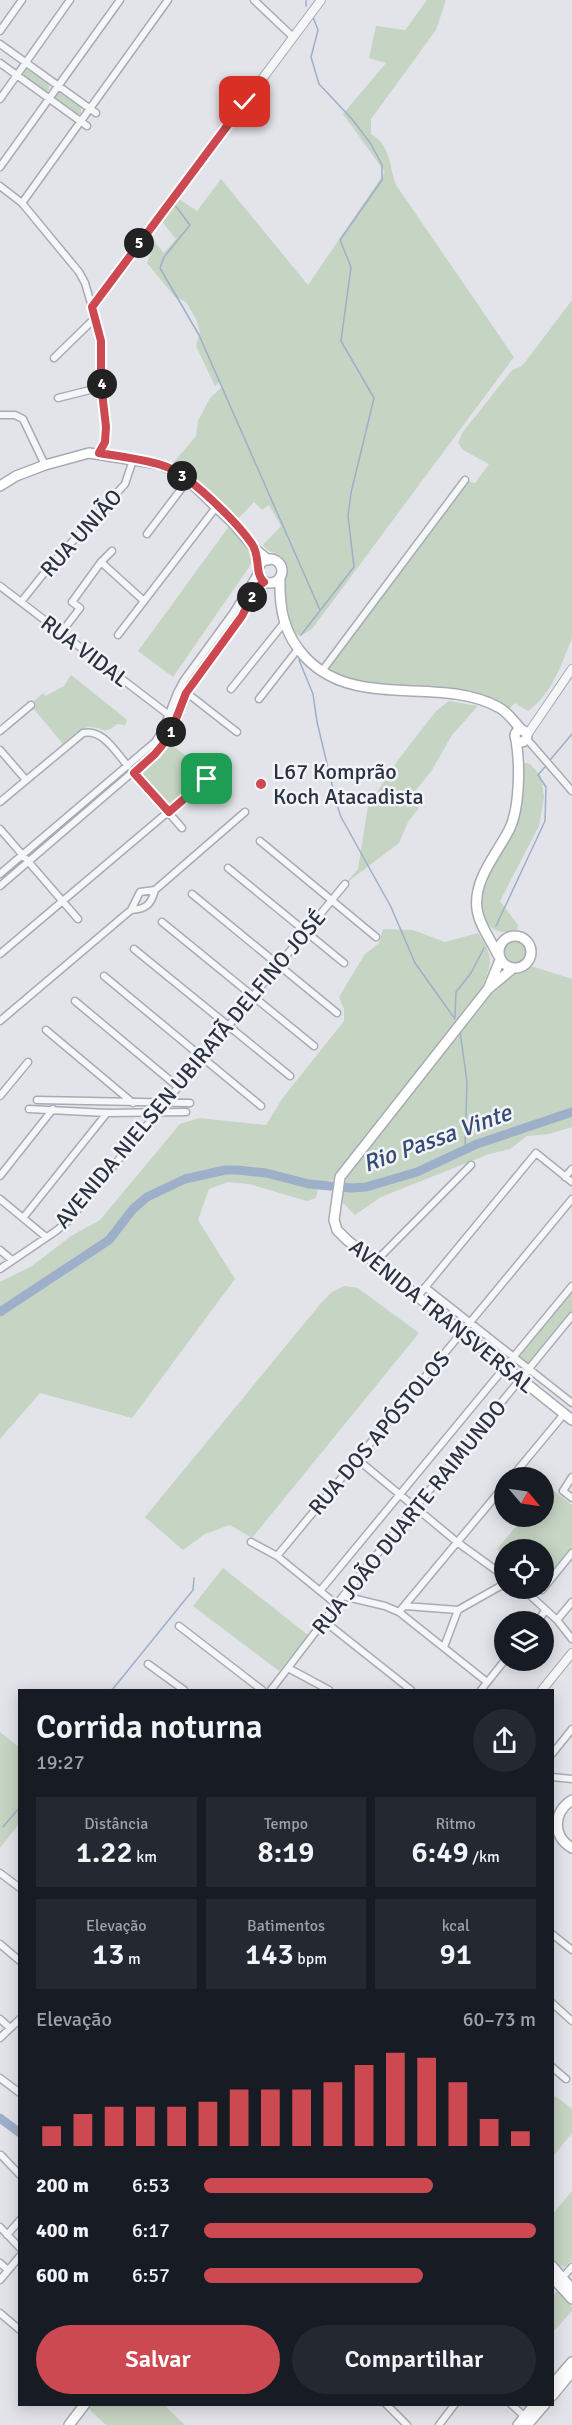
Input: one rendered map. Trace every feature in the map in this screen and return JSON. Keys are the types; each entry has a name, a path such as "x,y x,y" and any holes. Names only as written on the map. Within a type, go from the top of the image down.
{"main road":[{"path":"0,486 21,474 45,465 89,453 165,466 188,480 241,531 255,549 268,560 274,560 279,565 282,571 279,598 288,634 298,649 321,671 364,687 469,698 499,707 510,717 523,735 518,754 516,797 511,824 486,870 477,895 477,910 499,957 507,967 512,969"},
{"path":"255,549 258,569 279,598"},
{"path":"258,569 268,560"},
{"path":"266,583 280,578"},
{"path":"484,928 508,937 524,938 532,952 528,963 523,967 512,969 488,989"},
{"path":"488,989 499,957 500,945 508,937"},
{"name":"AVENIDA TRANSVERSAL","path":"488,989 340,1177 334,1220 337,1230 375,1263 568,1417"},
{"path":"554,1821 565,1804 572,1800"},
{"path":"559,1815 555,1833 571,1849"},
{"path":"556,2283 572,2289"},
{"path":"556,2283 572,2299"},
{"path":"554,2383 572,2362"},
{"path":"554,2394 572,2372"},
{"path":"69,2425 83,2406"},
{"path":"529,2422 534,2406"},
{"path":"518,2425 529,2422 542,2406"}],"street":[{"path":"0,31 22,0"},
{"path":"0,99 70,0"},
{"path":"0,166 120,0"},
{"path":"22,203 84,124 168,0"},
{"path":"92,307 321,0"},
{"path":"258,1 293,37"},
{"path":"0,44 93,111"},
{"path":"0,63 84,124"},
{"path":"0,186 22,203 80,272 86,283 101,341 102,387 107,433 99,453"},
{"path":"54,358 95,318"},
{"path":"58,398 102,387"},
{"path":"0,415 15,415 23,418 45,465"},
{"name":"RUA UNIÃO","path":"21,602 49,567 122,489 128,480 133,460"},
{"path":"147,534 188,480"},
{"path":"321,671 465,480"},
{"path":"118,635 216,506"},
{"path":"61,633 80,608 72,602 101,562 112,551"},
{"path":"101,562 144,601"},
{"path":"0,874 155,741 184,680 233,613 258,569"},
{"path":"0,886 155,754 169,737 186,693 242,616 256,588 266,583"},
{"name":"RUA VIDAL","path":"0,586 169,715"},
{"path":"231,689 284,623"},
{"path":"260,699 298,649"},
{"path":"572,669 557,693 523,735 572,791"},
{"path":"186,693 237,732"},
{"path":"0,731 31,705"},
{"path":"0,802 76,737 87,732 103,738 128,766"},
{"path":"0,750 26,780"},
{"path":"134,773 182,828"},
{"path":"0,954 207,779"},
{"path":"0,1021 131,910 138,894 155,890 245,812"},
{"path":"0,829 78,919"},
{"path":"260,841 376,937"},
{"path":"228,868 344,963"},
{"name":"AVENIDA NIELSEN UBIRATÃ DELFINO JOSÉ","path":"0,1269 69,1220 345,884"},
{"path":"131,910 145,908 150,904 155,890"},
{"path":"192,894 337,1013"},
{"path":"162,922 314,1047"},
{"path":"134,949 290,1076"},
{"path":"104,976 261,1106"},
{"path":"75,1001 178,1087"},
{"path":"46,1030 133,1103"},
{"path":"0,1096 28,1062"},
{"path":"37,1100 190,1103"},
{"path":"0,1176 53,1110 54,1101"},
{"path":"29,1109 107,1113 186,1112"},
{"path":"23,1218 107,1113"},
{"path":"417,1296 536,1153 572,1182"},
{"path":"375,1263 471,1165"},
{"path":"565,1177 572,1169"},
{"path":"0,1199 46,1237"},
{"name":"RUA DOS APÓSTOLOS","path":"277,1556 572,1199"},
{"path":"0,1250 12,1260"},
{"path":"320,1591 572,1286"},
{"path":"425,1287 572,1403"},
{"name":"RUA JOÃO DUARTE RAIMUNDO","path":"272,1689 336,1604 572,1316"},
{"path":"522,1467 568,1417"},
{"path":"357,1459 494,1569"},
{"path":"572,1477 563,1491 572,1498"},
{"path":"399,1612 494,1498"},
{"path":"251,1542 277,1556 336,1604"},
{"path":"554,1575 572,1553"},
{"path":"405,1606 458,1610 494,1590"},
{"path":"343,1596 385,1606 399,1612 487,1682"},
{"path":"533,1599 545,1611"},
{"path":"557,1620 572,1602"},
{"path":"444,1647 458,1610"},
{"path":"554,1618 572,1639"},
{"path":"324,1621 408,1689"},
{"path":"179,1626 261,1689"},
{"path":"543,1689 572,1653"},
{"path":"148,1664 183,1689"},
{"path":"288,1668 327,1689"},
{"path":"482,1689 496,1671"},
{"path":"554,1752 572,1729"},
{"path":"554,1777 572,1779"},
{"path":"0,1874 18,1887"},
{"path":"554,1936 572,1950"},
{"path":"0,1944 18,1959"},
{"path":"554,2005 572,2021"},
{"path":"0,2019 10,2028"},
{"path":"0,2038 18,2022"},
{"path":"554,2069 566,2079"},
{"path":"0,2078 18,2092"},
{"path":"1,2155 18,2173"},
{"path":"7,2235 18,2222"},
{"path":"0,2227 18,2246"},
{"path":"0,2280 18,2258"},
{"path":"0,2263 8,2270"},
{"path":"556,2283 572,2267"},
{"path":"0,2313 18,2328"},
{"path":"388,2406 407,2425"},
{"path":"439,2425 453,2406"},
{"path":"513,2406 529,2422"}],"green space":[{"path":"427,0 446,0 436,30 371,119 371,134 386,150 396,185 514,357 312,629 300,636 293,632 284,593 286,567 281,556 267,550 263,545 281,526 269,505 262,510 254,502 236,521 173,463 196,436 198,421 210,398 223,386 220,382 215,386 196,346 200,332 196,319 186,302 175,297 147,263 151,252 143,241 148,234 164,253 176,239 160,219 176,197 197,211 221,179 308,285 385,172 343,114 386,63 369,58 376,26 405,30"},
{"path":"25,68 49,83 49,90 45,92 22,77 21,72"},
{"path":"57,91 81,107 81,113 77,115 54,100"},
{"path":"572,300 572,638 560,668 543,697 528,711 515,703 509,709 497,701 479,695 436,688 355,681 325,670 466,481 475,483 489,464 463,450 458,443 462,433 512,370 520,367 526,361"},
{"path":"230,525 248,545 254,560 173,677 138,651"},
{"path":"71,675 125,718 127,721 125,725 117,724 108,730 85,728 75,733 63,744 33,708 36,705 33,702 43,693 45,696 64,686"},
{"path":"449,701 478,706 452,735 432,770 408,800 419,808 408,822 399,843 345,884 358,869 368,806 398,760 436,711"},
{"path":"168,742 209,774 168,808 137,773 158,755"},
{"path":"523,762 530,764 541,776 544,797 539,826 500,901 518,925 517,930 501,932 494,930 488,924 482,913 480,902 487,879 510,835"},
{"path":"383,929 413,930 445,942 478,933 490,959 482,987 333,1180 319,1184 316,1198 307,1201 249,1184 228,1182 209,1189 198,1220 235,1279 132,1418 40,1393 0,1439 0,1282 32,1266 71,1236 100,1220 180,1124 199,1118 266,1125 282,1099 344,1021 344,1009 339,997 365,954 379,943"},
{"path":"515,938 525,942 529,952 525,962 515,966 505,962 501,952 505,942"},
{"path":"531,966 572,979 572,1127 549,1134 527,1136 510,1149 489,1154 381,1197 355,1215 342,1202 347,1176 492,994 514,972 523,971"},
{"path":"345,1286 358,1288 419,1333 252,1538 230,1525 205,1534 183,1550 145,1517 322,1302 332,1292"},
{"path":"572,1290 572,1312 528,1364 518,1355"},
{"path":"554,1491 572,1505 572,1547 554,1569 554,1539 505,1539 516,1527 554,1527"},
{"path":"223,1568 308,1635 279,1671 193,1606"},
{"path":"0,1732 18,1746 18,1825 0,1848"},
{"path":"554,2097 572,2109 572,2133 554,2156"},
{"path":"572,2191 572,2260 565,2267 554,2261 554,2213"},
{"path":"557,2291 572,2307 572,2311 554,2331 554,2295"},
{"path":"91,2406 165,2406 185,2425 106,2425 89,2409"}],"waterway":[{"path":"306,0 306,6"},
{"path":"301,635 354,567 348,516 351,493 374,398 341,341 351,267 340,240 382,180 382,165 371,144 352,119 319,84 311,57 318,30 313,17"},
{"path":"174,204 190,225 164,257 160,268 199,335 320,610"},
{"path":"299,660 313,694 317,722 341,817 391,907 415,963 455,1019"},
{"path":"550,760 572,734"},
{"path":"496,926 545,821 546,787 538,775 545,767"},
{"path":"455,1017 456,992 471,973 484,948"},
{"path":"460,1031 467,1082 465,1148"},
{"name":"Rio Passa Vinte","path":"0,1312 109,1240 133,1209 147,1197 185,1179 225,1170 237,1170 266,1173 309,1184 366,1187 417,1172 477,1144 572,1112"},
{"path":"113,1689 193,1590 194,1578"},
{"path":"3,1827 18,1809"},
{"path":"0,2118 18,2132"}],"place":[{"name":"L67 Komprão Koch Atacadista","path":"261,784"}],"route":[{"path":"207,779 169,812 134,773 163,746 177,720 186,693 242,616 256,588 264,582 258,572 259,560 251,542 241,531 188,480 175,471 159,464 99,453 107,433 101,383 101,341 92,307 245,102"}]}
